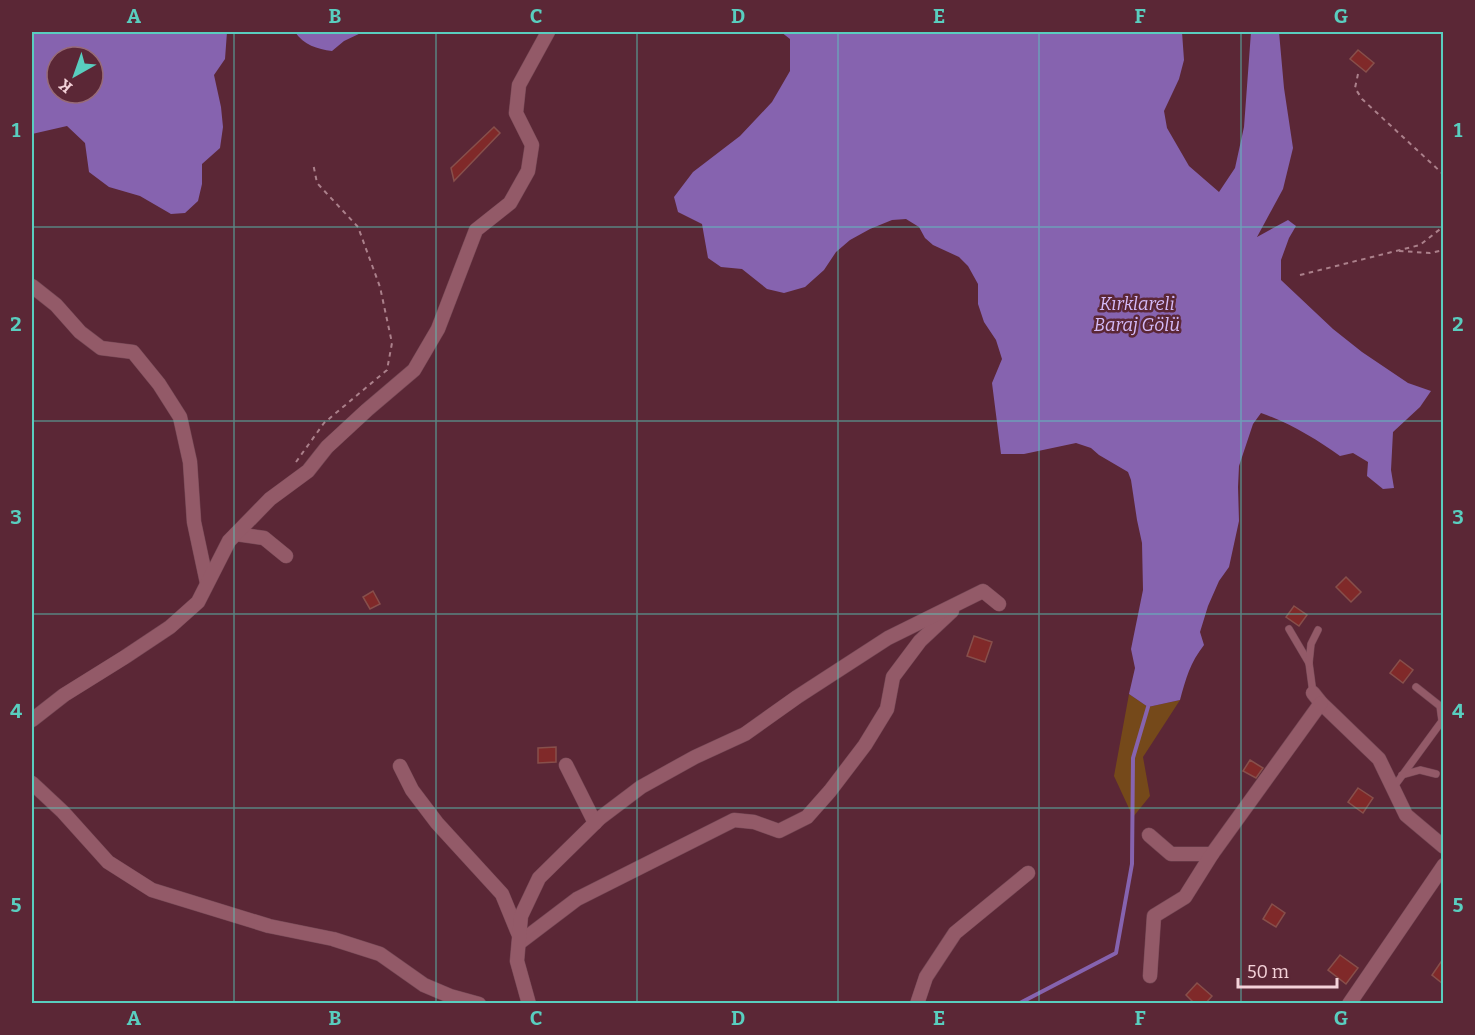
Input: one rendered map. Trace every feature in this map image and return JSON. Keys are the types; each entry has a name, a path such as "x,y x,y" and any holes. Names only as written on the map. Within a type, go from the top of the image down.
{"street":[{"path":"32,720 64,695 170,627 198,602 229,541 270,499 308,471 327,447 414,370 438,329 476,230 510,202 528,171 532,145 516,113 519,85 548,32"},
{"path":"32,286 56,305 80,332 101,348 133,352 159,384 180,417 190,462 194,522 207,583"},
{"path":"236,534 264,538 286,556"},
{"path":"529,1004 517,961 521,916 539,878 595,823 640,787 695,757 745,734 797,696 879,644 983,591 999,604"},
{"path":"519,939 577,899 734,820 754,822 779,831 807,817 865,745 887,709 893,677 920,641 963,601"},
{"path":"1150,976 1154,916 1185,897 1317,698 1379,759 1406,815 1443,847"},
{"path":"566,765 595,823"},
{"path":"400,766 412,789 437,823 502,894 519,939"},
{"path":"32,783 63,812 108,862 152,890 269,926 333,939 380,954 424,985 450,996 479,1004"},
{"path":"1149,835 1171,854 1212,854"},
{"path":"1349,1004 1443,865"},
{"path":"917,1004 926,977 955,933 1029,873"}],"lane":[{"path":"1289,629 1309,663 1317,698"},
{"path":"1309,663 1311,644 1318,630"},
{"path":"1393,788 1442,721 1440,706 1416,687"},
{"path":"1402,775 1420,770 1436,774"}],"path":[{"path":"1358,74 1355,88 1362,99 1443,175"},
{"path":"288,485 297,460 324,423 387,370 392,343 380,287 358,227 317,183 313,163"},
{"path":"1300,275 1420,245 1443,226"},
{"path":"1396,251 1430,253 1443,250"}],"shaded area":[{"path":"1129,694 1148,707 1180,700 1143,757 1150,796 1133,817 1114,776"}],"water":[{"path":"32,32 227,32 225,59 214,75 223,127 220,148 202,164 202,184 198,201 185,213 171,214 140,196 109,187 89,172 85,143 67,126 32,134"},
{"path":"295,32 363,32 344,41 332,51 311,46"},
{"name":"Kırklareli Baraj Gölü","path":"781,32 1182,32 1184,60 1179,79 1164,111 1167,128 1189,166 1219,192 1235,168 1244,127 1251,32 1279,32 1293,148 1283,189 1257,237 1288,220 1296,226 1281,260 1281,280 1333,329 1362,352 1408,383 1431,391 1420,407 1393,432 1391,470 1394,488 1383,489 1367,476 1368,462 1353,453 1340,456 1302,432 1261,413 1253,424 1239,466 1239,521 1229,567 1219,581 1208,606 1200,632 1204,645 1189,671 1180,700 1148,707 1129,694 1135,668 1131,649 1143,590 1142,543 1128,472 1091,448 1076,443 1024,454 1001,454 992,383 1002,359 996,340 984,322 978,304 978,284 968,266 959,257 933,245 925,238 919,227 906,219 892,220 850,240 836,252 824,270 805,287 784,293 767,289 742,269 721,267 708,258 702,224 678,212 674,197 693,172 740,136 772,102 790,71 790,39"}],"building":[{"path":"1358,50 1374,63 1366,72 1350,59"},
{"path":"494,127 500,133 454,181 451,168"},
{"path":"1346,577 1361,592 1351,602 1336,587"},
{"path":"373,591 380,604 370,609 363,597"},
{"path":"1294,606 1307,615 1299,626 1286,617"},
{"path":"974,636 992,642 985,662 967,656"},
{"path":"1400,660 1413,670 1403,683 1390,673"},
{"path":"556,747 556,762 538,763 538,748"},
{"path":"1250,760 1263,768 1256,778 1243,771"},
{"path":"1358,788 1373,798 1363,813 1348,802"},
{"path":"1272,904 1285,913 1276,927 1263,919"},
{"path":"1340,955 1358,968 1346,984 1328,970"},
{"path":"1443,959 1443,984 1432,975"},
{"path":"1197,983 1212,996 1205,1004 1195,1004 1186,995"}],"waterway":[{"path":"1018,1004 1116,953 1132,864 1133,758 1148,707"}]}
